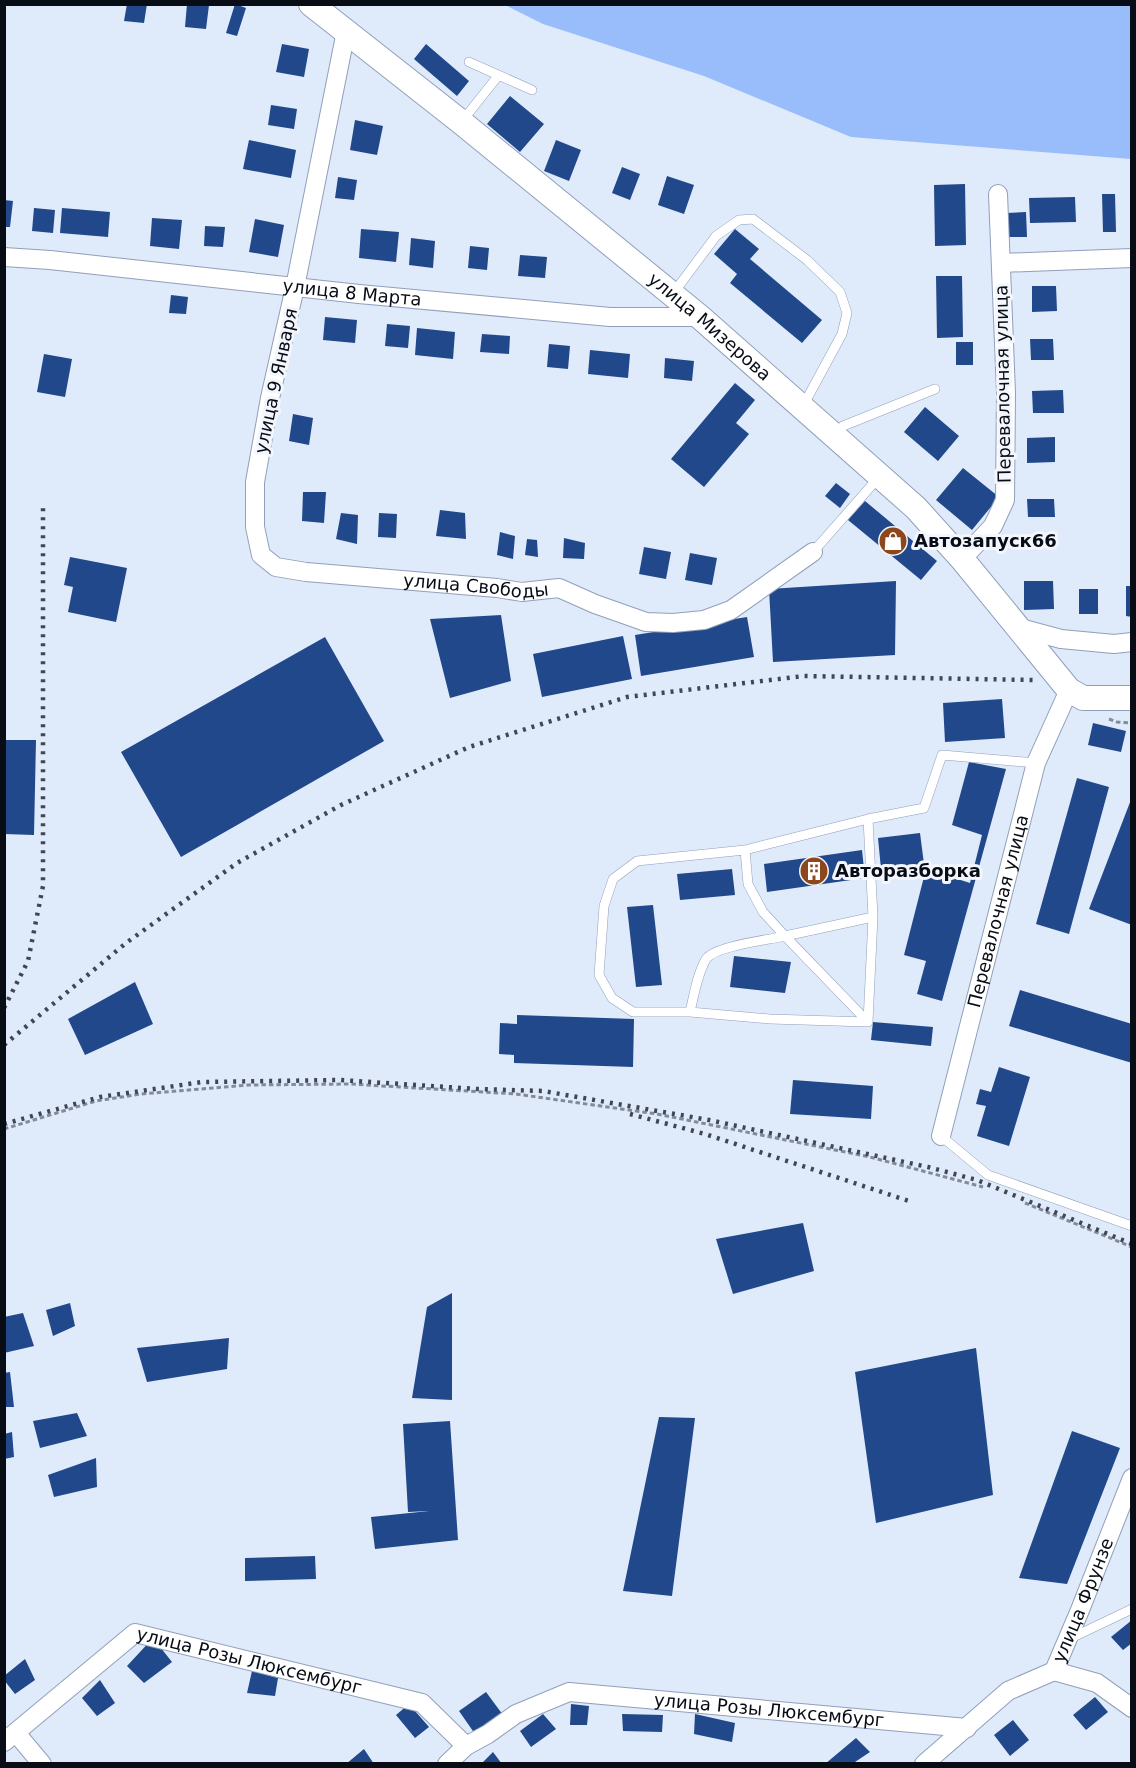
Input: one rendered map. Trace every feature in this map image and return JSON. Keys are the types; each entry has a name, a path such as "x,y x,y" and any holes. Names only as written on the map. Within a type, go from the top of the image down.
{"street":[{"name":"улица Мизерова","path":"311,4 461,122 700,317 881,476 916,508 962,559 1069,690"},
{"name":"улица 9 Января","path":"261,555 255,527 255,482 270,398 295,287 346,31"},
{"name":"Перевалочная улица","path":"962,559 993,526 1005,500 1006,393 998,194"},
{"name":"улица 8 Марта","path":"4,257 610,317 700,317"},
{"path":"1001,263 1131,258"},
{"name":"улица Свободы","path":"261,555 276,567 306,572 522,592 559,588 646,622 673,623 704,620 731,610 813,552"},
{"path":"1020,628 1061,639 1114,644 1131,642"},
{"name":"Перевалочная улица","path":"941,1136 1036,763 1069,690"},
{"path":"1069,690 1083,698 1131,698"},
{"name":"улица Фрунзе","path":"924,1764 1008,1691 1054,1671 1131,1478"},
{"name":"улица Розы Люксембург","path":"10,1737 135,1633 423,1703 466,1746 516,1714 569,1692 967,1728"},
{"path":"1054,1671 1097,1683 1131,1708"},
{"path":"10,1737 42,1764"},
{"path":"447,1764 466,1746"}],"lane":[{"path":"469,62 532,90"},
{"path":"461,122 498,76"},
{"path":"671,293 716,236 739,220 753,219 807,260 840,292 847,313 842,334 802,406"},
{"path":"835,435 843,426 935,389"},
{"path":"813,552 881,476"},
{"path":"868,1022 770,1019 690,1012 633,1012 612,998 599,975 604,906 613,879 637,861 745,850 868,819 924,808 942,755 1036,763"},
{"path":"868,819 873,917 868,1022"},
{"path":"745,850 748,884 763,912 868,1022"},
{"path":"690,1012 698,977 707,957 726,947 873,917"},
{"path":"941,1136 988,1175 1131,1226"},
{"path":"1067,1641 1131,1609"}],"path":[{"path":"4,1129 96,1101 141,1094 248,1085 350,1084 504,1093 657,1114 870,1157 992,1190"},
{"path":"1023,1202 1131,1247"}],"water":[{"path":"505,5 1131,5 1131,159 851,137 704,76 543,24"}],"building":[{"path":"127,4 147,4 144,23 124,21"},
{"path":"187,4 209,5 206,29 185,27"},
{"path":"235,4 246,8 237,36 226,33"},
{"path":"282,44 309,49 304,77 276,72"},
{"path":"426,44 469,81 457,96 414,59"},
{"path":"510,96 544,124 520,152 487,124"},
{"path":"271,105 297,109 294,129 268,125"},
{"path":"355,120 383,126 377,155 350,150"},
{"path":"249,140 296,150 291,178 243,169"},
{"path":"556,140 581,150 569,181 544,171"},
{"path":"622,167 640,174 630,200 612,193"},
{"path":"667,176 694,185 684,214 658,205"},
{"path":"338,177 357,180 354,200 335,198"},
{"path":"965,184 966,245 935,246 934,185"},
{"path":"1102,194 1115,194 1116,232 1103,232"},
{"path":"1075,197 1076,222 1030,223 1029,198"},
{"path":"4,200 13,201 10,227 4,227"},
{"path":"34,208 55,210 53,233 32,231"},
{"path":"62,208 110,212 108,237 60,233"},
{"path":"1026,212 1027,237 1007,237 1006,213"},
{"path":"152,218 182,220 179,249 150,246"},
{"path":"255,219 284,225 278,257 249,252"},
{"path":"205,226 225,227 223,247 204,246"},
{"path":"361,229 399,232 396,262 359,258"},
{"path":"735,229 759,249 750,259 822,320 802,343 730,283 737,274 714,254"},
{"path":"411,238 435,241 433,268 409,265"},
{"path":"470,246 489,248 487,270 468,268"},
{"path":"520,255 547,257 545,278 518,276"},
{"path":"936,276 962,276 963,337 937,338"},
{"path":"1032,286 1056,286 1057,311 1032,312"},
{"path":"171,295 188,297 186,314 169,313"},
{"path":"325,317 357,320 355,343 323,340"},
{"path":"387,324 410,326 408,348 385,346"},
{"path":"417,328 455,332 453,359 415,355"},
{"path":"482,334 510,336 509,354 480,352"},
{"path":"1030,339 1053,339 1054,360 1031,360"},
{"path":"956,342 973,342 973,365 956,365"},
{"path":"549,344 570,346 568,369 547,367"},
{"path":"590,350 630,354 628,378 588,374"},
{"path":"44,354 72,359 65,397 37,392"},
{"path":"665,358 694,361 692,381 664,378"},
{"path":"735,383 755,400 736,423 749,434 704,487 671,459"},
{"path":"1063,390 1064,413 1033,413 1032,391"},
{"path":"925,407 959,436 938,461 904,432"},
{"path":"293,414 313,418 309,445 289,441"},
{"path":"1055,437 1055,462 1027,463 1027,438"},
{"path":"963,468 999,497 972,530 936,500"},
{"path":"836,483 850,494 840,508 825,496"},
{"path":"303,492 326,492 324,523 302,521"},
{"path":"1027,499 1054,499 1055,517 1028,517"},
{"name":"Автозапуск66","path":"865,501 937,561 921,580 848,520"},
{"path":"440,510 465,513 466,539 436,536"},
{"path":"341,513 358,515 357,544 336,539"},
{"path":"379,513 397,514 396,538 378,537"},
{"path":"500,532 515,536 513,559 497,555"},
{"path":"564,538 585,543 584,559 563,558"},
{"path":"527,539 537,540 538,557 525,555"},
{"path":"644,547 671,552 666,579 639,574"},
{"path":"690,553 717,558 712,585 685,580"},
{"path":"70,557 127,568 116,622 68,612 73,587 64,585"},
{"path":"896,581 895,655 773,662 769,589"},
{"path":"1024,581 1053,581 1054,609 1024,610"},
{"path":"1126,586 1132,586 1132,617 1126,616"},
{"path":"1079,589 1098,589 1098,614 1079,614"},
{"path":"501,615 511,681 450,698 430,619"},
{"path":"747,617 754,657 641,676 635,635"},
{"path":"623,636 632,679 542,697 533,654"},
{"path":"325,637 384,741 181,857 121,752"},
{"path":"1002,699 1005,738 945,742 943,703"},
{"path":"1093,723 1126,731 1121,752 1088,745"},
{"path":"4,740 36,740 34,835 4,834"},
{"path":"969,762 1006,769 942,1001 917,994 926,961 904,955 926,869 970,883 982,835 952,825"},
{"path":"1077,778 1109,787 1069,934 1036,924"},
{"path":"1132,797 1132,925 1089,909"},
{"name":"Авторазборка","path":"920,833 924,864 881,869 878,838"},
{"name":"Авторазборка","path":"862,850 865,878 767,892 764,864"},
{"path":"732,869 735,895 680,900 677,874"},
{"path":"653,905 662,985 636,987 627,907"},
{"path":"734,956 791,962 785,993 730,987"},
{"path":"135,982 153,1024 85,1055 68,1019"},
{"path":"1020,990 1132,1024 1132,1063 1009,1026"},
{"path":"517,1015 634,1019 633,1067 514,1063 514,1055 499,1054 500,1023 517,1024"},
{"path":"873,1022 933,1027 931,1046 871,1040"},
{"path":"999,1067 1030,1077 1009,1146 977,1136 986,1106 976,1104 980,1089 991,1092"},
{"path":"793,1080 873,1086 871,1119 790,1114"},
{"path":"803,1223 814,1271 733,1294 716,1239"},
{"path":"452,1293 452,1400 412,1398 427,1307"},
{"path":"70,1303 75,1326 53,1336 46,1310"},
{"path":"23,1313 34,1346 4,1353 4,1317"},
{"path":"229,1338 227,1369 147,1382 137,1348"},
{"path":"976,1348 993,1495 876,1523 855,1372"},
{"path":"10,1372 14,1407 4,1407 4,1373"},
{"path":"77,1413 87,1436 40,1448 33,1421"},
{"path":"659,1417 695,1418 672,1596 623,1591"},
{"path":"450,1421 458,1540 375,1549 371,1517 429,1511 408,1512 403,1424"},
{"path":"1072,1431 1120,1448 1067,1584 1019,1578"},
{"path":"12,1432 14,1457 4,1459 4,1434"},
{"path":"96,1458 97,1487 54,1497 48,1475"},
{"path":"315,1556 316,1579 245,1581 245,1558"},
{"path":"1132,1620 1132,1643 1123,1650 1111,1637"},
{"path":"153,1638 172,1662 144,1683 127,1666"},
{"path":"25,1659 35,1680 15,1694 4,1680 4,1676"},
{"path":"252,1671 278,1678 275,1696 247,1693"},
{"path":"100,1680 115,1703 97,1716 82,1698"},
{"path":"486,1692 503,1715 475,1734 459,1711"},
{"path":"1095,1697 1108,1712 1086,1730 1073,1715"},
{"path":"409,1704 429,1727 415,1738 396,1715"},
{"path":"571,1704 589,1706 587,1725 570,1725"},
{"path":"543,1714 556,1729 531,1747 520,1731"},
{"path":"622,1714 663,1715 662,1732 623,1731"},
{"path":"695,1714 735,1723 732,1742 694,1734"},
{"path":"1013,1720 1029,1740 1010,1756 994,1735"},
{"path":"856,1738 870,1752 852,1764 825,1764"},
{"path":"364,1749 374,1764 346,1764"},
{"path":"493,1752 502,1764 481,1764"}],"railway":[{"path":"4,1008 28,961 43,886 43,503"},
{"path":"4,1045 126,943 237,863 341,805 469,747 627,697 804,676 1033,680"},
{"path":"4,1124 100,1097 202,1082 340,1080 543,1091 709,1120 928,1167 977,1180 1132,1244"},
{"path":"630,1114 705,1134 909,1201"}],"place":[{"name":"Автозапуск66","path":"893,541"},
{"name":"Авторазборка","path":"814,871"}]}
